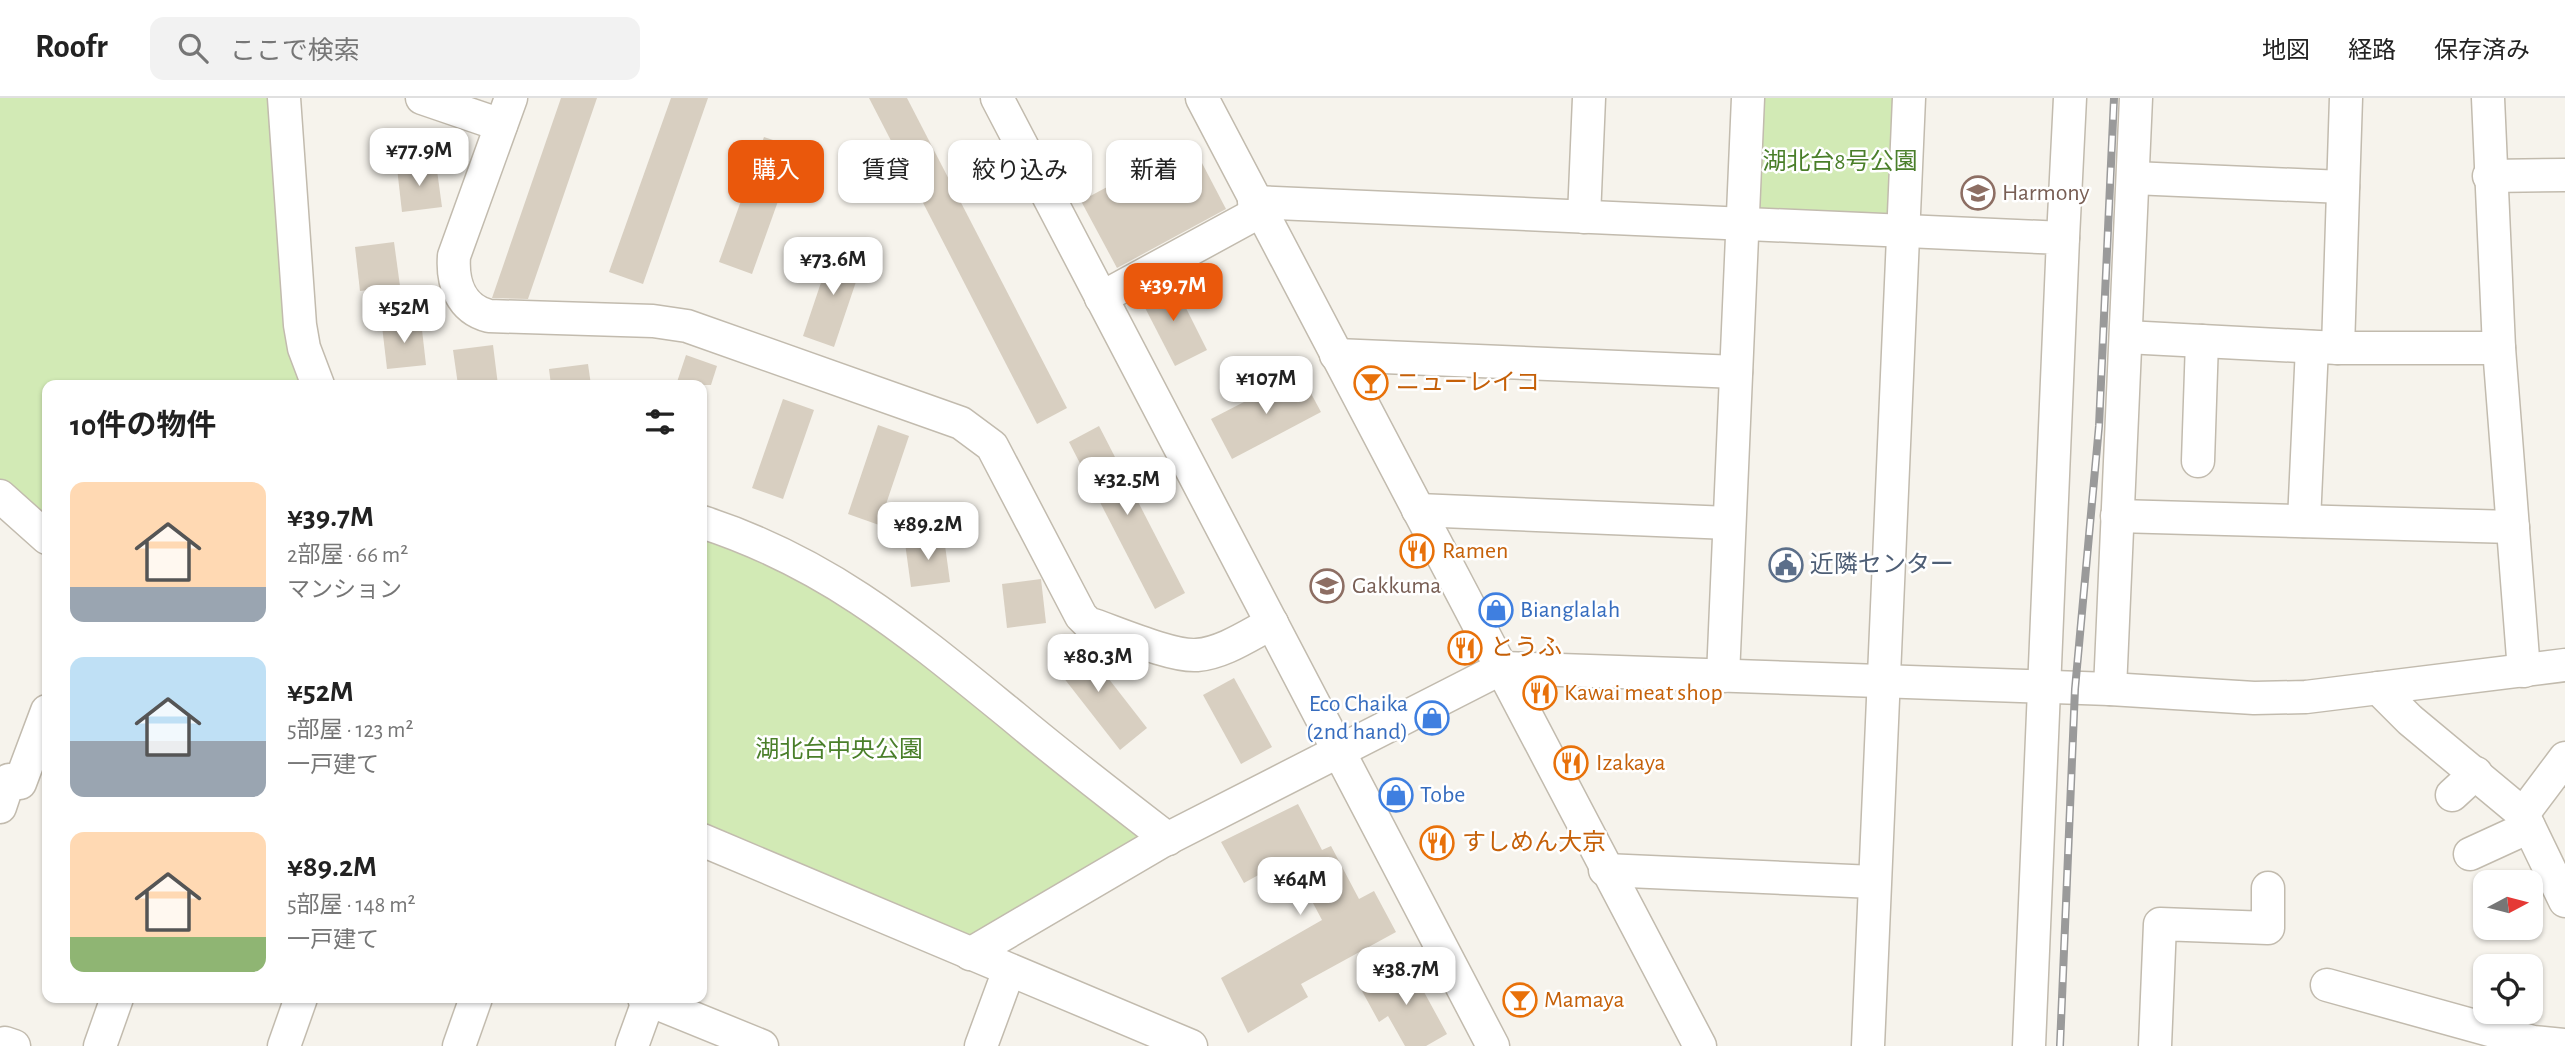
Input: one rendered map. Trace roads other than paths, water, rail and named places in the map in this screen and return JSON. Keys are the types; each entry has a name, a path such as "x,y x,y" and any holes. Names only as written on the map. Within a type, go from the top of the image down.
{"street":[{"path":"284,98 300,325 304,348 316,380"},
{"path":"422,98 506,112 454,256 453,270 457,286 467,306 477,313 653,321 687,326 961,424 992,446 1081,615 1088,623 1179,653 1198,656 1216,651 1272,624"},
{"path":"997,98 1493,1046"},
{"path":"1202,98 1502,668 1605,870 1700,1046"},
{"path":"1584,216 1590,98"},
{"path":"1723,676 1748,98"},
{"path":"1868,1046 1909,98"},
{"path":"2029,1046 2070,98"},
{"path":"2110,689 2136,98"},
{"path":"2304,521 2343,187 2346,98"},
{"path":"2488,98 2489,176 2499,348 2524,671"},
{"path":"2489,176 2565,175"},
{"path":"2133,178 2343,187"},
{"path":"1101,299 1257,207 1743,222 2063,238"},
{"path":"2126,338 2325,348 2499,348"},
{"path":"2198,461 2202,341"},
{"path":"1336,355 1736,372"},
{"path":"0,496 42,534"},
{"path":"1418,510 1729,523"},
{"path":"2117,516 2513,527"},
{"path":"707,524 766,545 852,591 931,649 1168,839"},
{"path":"970,954 1168,839 1502,668 2110,689 2254,698 2306,696 2565,666"},
{"path":"2378,688 2410,720 2476,774 2526,820 2565,901"},
{"path":"15,788 42,723"},
{"path":"2470,854 2526,820 2565,758"},
{"path":"2452,795 2476,774"},
{"path":"707,842 1191,1046"},
{"path":"1605,870 1874,882"},
{"path":"2155,1046 2160,924 2268,929 2268,888"},
{"path":"981,1046 1009,970"},
{"path":"2327,985 2533,1042 2565,1045"},
{"path":"100,1046 115,1003"},
{"path":"284,1046 299,1003"},
{"path":"458,1046 474,1003"},
{"path":"632,1046 645,1003"},
{"path":"658,1003 762,1046"},
{"path":"4,1046 5,1043 14,1046"}],"railway":[{"path":"2060,1046 2075,689 2099,426 2114,98"}],"place":[{"name":"Harmony","path":"1978,193"},
{"name":"ニューレイコ","path":"1371,383"},
{"name":"Ramen","path":"1417,551"},
{"name":"近隣センター","path":"1786,565"},
{"name":"Gakkuma","path":"1327,586"},
{"name":"Bianglalah","path":"1496,610"},
{"name":"とうふ","path":"1465,648"},
{"name":"Kawai meat shop","path":"1540,693"},
{"name":"Eco Chaika (2nd hand)","path":"1432,718"},
{"name":"Izakaya","path":"1571,763"},
{"name":"Tobe","path":"1396,795"},
{"name":"すしめん大京","path":"1437,843"},
{"name":"Mamaya","path":"1520,1000"}],"park label":[{"name":"湖北台8号公園","path":"1840,162"},
{"name":"湖北台中央公園","path":"839,750"}]}
